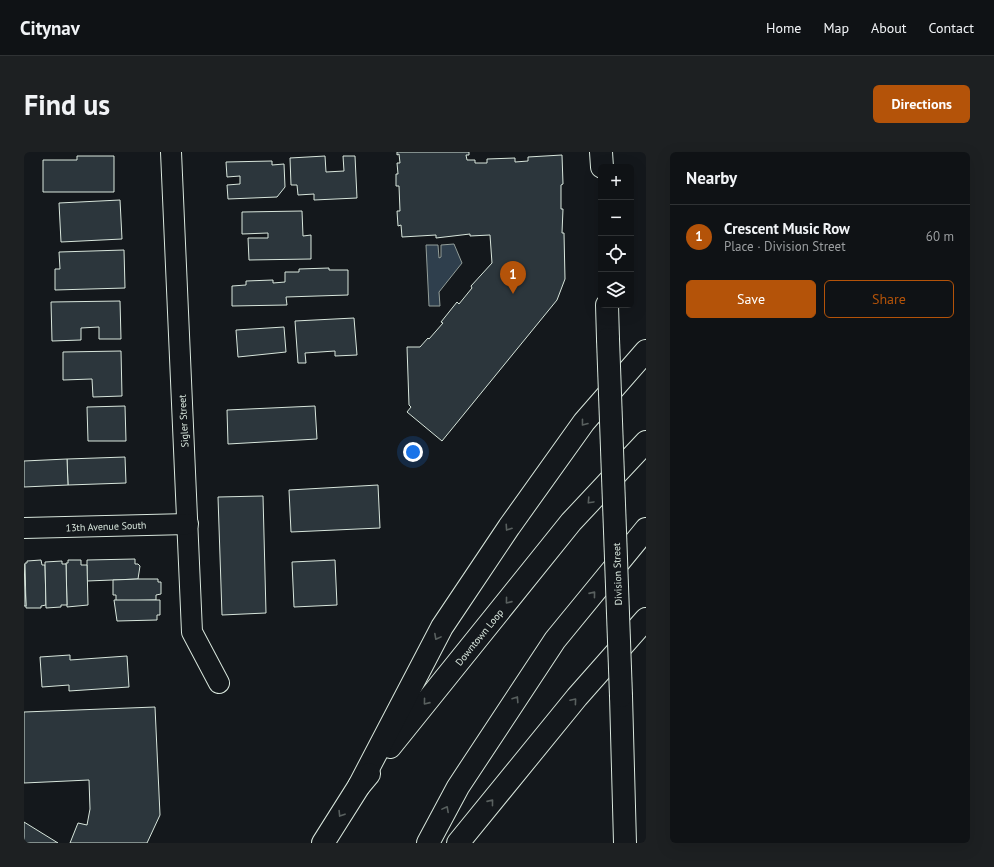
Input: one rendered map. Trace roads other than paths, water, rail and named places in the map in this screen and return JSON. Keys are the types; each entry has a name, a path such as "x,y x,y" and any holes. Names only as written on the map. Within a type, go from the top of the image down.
{"main road":[{"path":"601,152 602,164"},
{"name":"Division Street","path":"607,308 626,843"},
{"path":"359,786 442,627 509,527 584,422 646,351"},
{"name":"Downtown Loop","path":"323,843 359,786 570,522 646,442"},
{"path":"428,843 458,788 555,640 646,529"},
{"path":"458,843 577,697 646,619"}],"street":[{"name":"Sigler Street","path":"171,152 192,632 219,683"},
{"name":"13th Avenue South","path":"24,528 188,524"}],"water":[{"path":"454,244 462,263 439,292 440,306 429,306 426,245 438,245 439,258 441,257 441,245"}],"place":[{"name":"Crescent Music Row","path":"513,294"}]}
